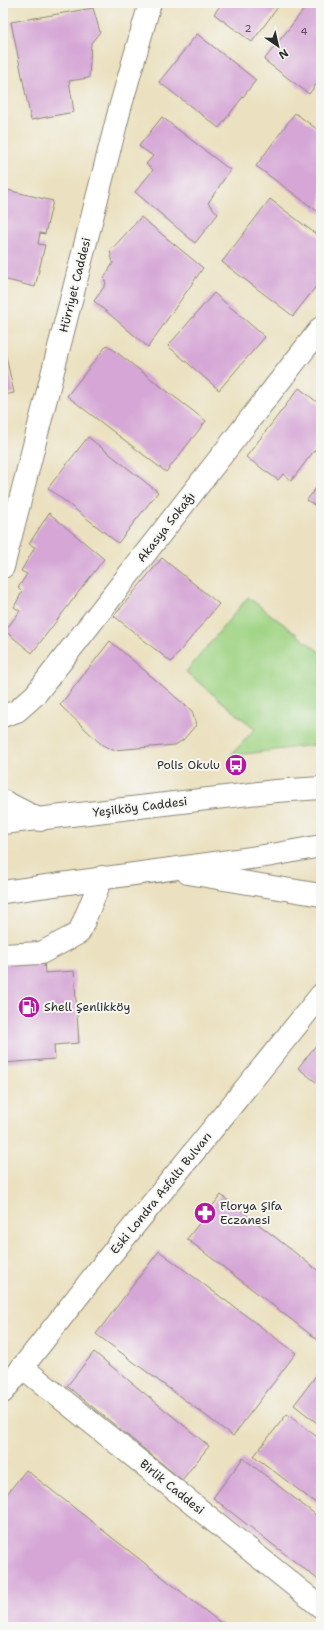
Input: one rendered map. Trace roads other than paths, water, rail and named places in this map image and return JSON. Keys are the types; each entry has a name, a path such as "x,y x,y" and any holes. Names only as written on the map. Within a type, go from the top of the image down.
{"main road":[{"name":"Hürriyet Caddesi","path":"3,567 120,108 150,3"},
{"name":"Akasya Sokağı","path":"3,716 17,711 35,695 321,328"},
{"path":"276,791 321,782"},
{"path":"276,791 321,788"},
{"name":"Yeşilköy Caddesi","path":"3,823 40,820 276,791"},
{"path":"3,801 40,820"},
{"path":"3,892 102,877 272,855 321,846"},
{"path":"272,855 321,858"},
{"path":"163,869 321,895"},
{"path":"3,955 41,952 79,933 102,877"},
{"name":"Eski Londra Asfaltı Bulvarı","path":"3,1392 108,1258 321,995"},
{"name":"Birlik Caddesi","path":"22,1367 321,1607"}],"place":[{"name":"Polis Okulu","path":"236,765"},
{"name":"Shell Şenlikköy","path":"29,1007"},
{"name":"Florya Şifa Eczanesi","path":"205,1213"}]}
